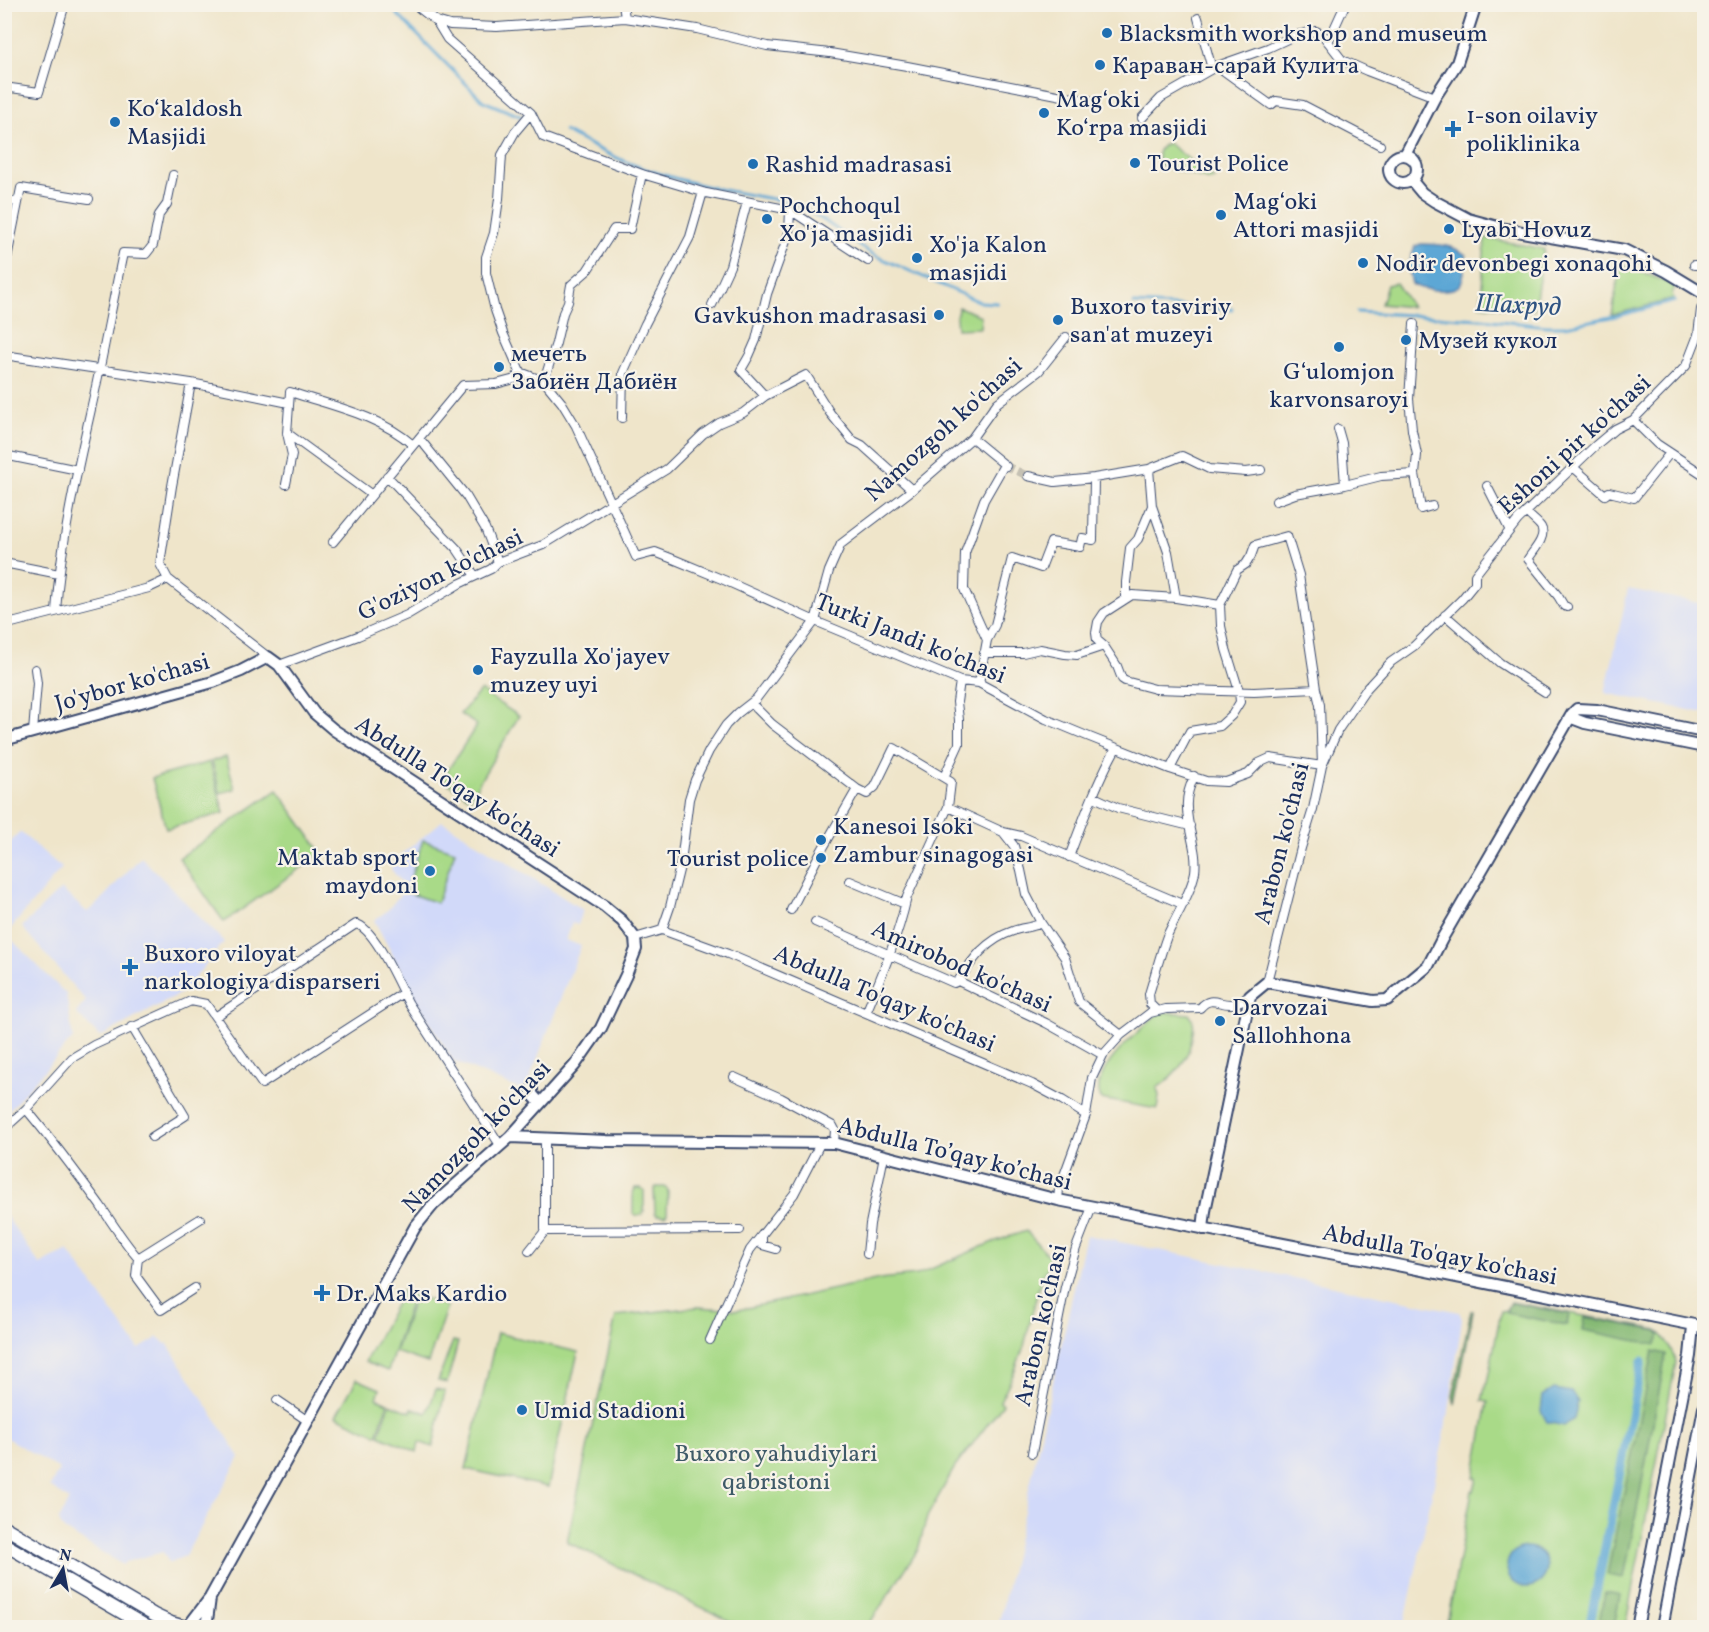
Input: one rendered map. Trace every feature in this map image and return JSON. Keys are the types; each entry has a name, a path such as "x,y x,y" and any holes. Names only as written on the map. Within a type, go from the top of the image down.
{"main road":[{"path":"4,1527 154,1615 171,1623 188,1627"},
{"path":"4,1544 149,1628"},
{"path":"120,1612 129,1628"}],"street":[{"path":"4,87 39,92 65,4"},
{"path":"414,4 436,21 447,39 531,113 543,136 642,174 703,192 789,210 868,261"},
{"path":"623,4 625,18"},
{"path":"1328,42 1347,4"},
{"path":"1405,155 1435,97 1457,63 1476,4"},
{"path":"436,21 450,25 497,27 625,18 697,28 767,46 830,53 1089,100"},
{"path":"1198,18 1214,67 1271,105 1276,101 1303,105 1380,145"},
{"path":"1142,118 1161,98 1214,67 1309,32 1322,34 1342,60 1435,97"},
{"path":"531,113 515,132 502,155 499,199 494,233 486,256 486,273 495,310 520,372 544,381 558,397 576,426 611,503"},
{"path":"1399,155 1405,155 1414,160 1417,165 1416,176 1412,181 1396,182 1389,173 1390,162 1399,155"},
{"path":"544,381 571,285 587,271 614,228 630,229 642,174"},
{"path":"56,611 59,574 78,470 123,253 146,254 153,245 159,215 167,204 173,175"},
{"path":"1412,181 1422,193 1467,219 1505,229 1624,250 1666,271 1704,294"},
{"path":"4,273 21,188 89,199"},
{"path":"622,418 622,373 690,237 703,192"},
{"path":"4,200 17,202"},
{"path":"712,306 730,266 747,202"},
{"path":"765,396 741,370 756,340 767,294 789,233 789,210"},
{"path":"1694,266 1704,265"},
{"name":"Eshoni pir ko'chasi","path":"1322,766 1338,730 1366,688 1391,662 1414,646 1462,599 1475,583 1475,575 1509,529 1615,429 1633,420 1686,366 1698,335 1701,309"},
{"path":"1414,324 1408,399 1417,455 1416,474 1421,509 1432,506"},
{"name":"Namozgoh ko'chasi","path":"662,930 681,862 691,790 709,751 726,725 756,699 815,621 829,571 841,544 912,490 972,438 997,403 1039,371 1066,337"},
{"path":"4,355 191,383 288,403"},
{"path":"333,542 463,386 496,384 515,379 520,372"},
{"name":"G'oziyon ko'chasi","path":"279,665 407,615 490,569 498,562 543,545 667,469 703,434 719,423 743,412 765,396 806,375 830,413 852,440 862,445 912,490"},
{"path":"191,383 160,564 168,579 268,657"},
{"path":"286,484 292,455 287,433 290,392 371,418 413,445"},
{"path":"1633,420 1657,444 1704,475"},
{"path":"1338,429 1342,443 1345,485"},
{"path":"287,433 372,495"},
{"path":"419,438 466,496 485,528 498,562"},
{"path":"972,438 1005,465 984,500 965,553 964,589 987,640"},
{"path":"1573,467 1605,495 1609,492 1634,498 1670,453"},
{"path":"4,455 78,470"},
{"path":"1028,476 1055,482 1095,478 1149,469 1182,456 1209,469 1246,472 1261,470"},
{"path":"1149,469 1152,506 1168,552 1176,598"},
{"path":"1276,501 1295,494 1381,476 1416,474"},
{"path":"387,476 457,549 475,576"},
{"path":"979,683 987,640 995,625 1012,558 1041,568 1051,542 1080,547 1082,538 1093,540 1095,478"},
{"path":"1487,486 1509,529"},
{"name":"Turki Jandi ko'chasi","path":"611,503 636,557 655,552 673,558 815,621 960,681 979,683 1046,718 1170,769 1206,781 1226,782 1248,774 1259,763 1270,758 1322,766"},
{"path":"1126,598 1130,548 1138,539 1152,506"},
{"path":"1526,512 1542,531 1539,542 1528,559 1567,607"},
{"name":"Arabon ko'chasi","path":"1220,606 1233,578 1246,564 1255,545 1287,536 1299,575 1320,705 1322,766 1313,809 1267,982"},
{"path":"4,562 59,574"},
{"path":"4,626 149,588 168,579"},
{"path":"1170,769 1190,731 1220,726 1232,715 1240,702 1239,691 1221,626 1220,606 1176,598 1132,595 1126,598 1104,613 1095,633 1096,640 1104,646 1125,681 1155,689 1239,691 1316,689"},
{"path":"1445,615 1500,663 1545,692"},
{"path":"984,653 1023,653 1040,649 1077,655 1104,646"},
{"name":"Abdulla To'qay ko'chasi","path":"268,657 279,665 314,713 334,730 604,906 622,921 635,938"},
{"name":"Jo'ybor ko'chasi","path":"4,740 213,682 268,657"},
{"path":"33,732 37,683 35,669"},
{"path":"944,777 959,744 957,702 960,681"},
{"path":"751,703 772,723 856,789 867,794 875,788 894,748 951,782 948,807 907,897 906,908 866,1013"},
{"path":"1058,1200 1059,1189 1086,1115 1092,1078 1103,1055 1121,1035 1143,1018 1156,1010 1200,1008 1205,1002 1210,1001 1233,1004 1250,996 1267,982 1373,1001 1387,1000 1428,966 1572,714 1577,709 1587,708 1704,732"},
{"path":"1572,714 1572,718 1585,723 1704,747"},
{"path":"1069,858 1088,807 1116,748"},
{"path":"1156,1010 1150,1004 1149,994 1166,938 1192,887 1195,869 1187,808 1188,790 1194,776"},
{"path":"791,910 856,789"},
{"path":"1094,797 1118,808 1190,826"},
{"path":"948,807 1003,832 1021,836 1182,904"},
{"path":"1003,832 1014,846 1026,894 1041,923 1065,958 1079,1002 1121,1035"},
{"path":"850,881 905,904"},
{"name":"Amirobod ko'chasi","path":"814,922 954,983 958,981 1046,1023 1103,1055"},
{"path":"958,981 973,958 985,947 1004,934 1017,929 1034,927 1041,923"},
{"path":"215,1017 356,924 366,929 374,939 397,978 403,993 500,1145"},
{"path":"635,938 662,930"},
{"name":"Abdulla To'qay ko'chasi","path":"662,930 728,954 1032,1084 1086,1115"},
{"name":"Namozgoh ko'chasi","path":"188,1627 210,1599 415,1227 433,1205 510,1137 575,1065 601,1028 632,960 636,949 635,938"},
{"path":"4,1129 26,1109 72,1058 94,1045 191,1001 206,1004 262,1084 403,993"},
{"path":"1203,1228 1250,996"},
{"path":"132,1027 185,1116 152,1137"},
{"path":"734,1077 833,1126 834,1143"},
{"path":"532,1089 532,1094 540,1103"},
{"path":"26,1109 45,1131 138,1258 136,1276 161,1310 195,1288"},
{"name":"Abdulla To’qay ko’chasi","path":"510,1137 607,1141 834,1143 1058,1200 1172,1222"},
{"path":"529,1251 545,1231 545,1139"},
{"path":"710,1340 750,1250 794,1194 821,1142"},
{"path":"867,1254 870,1224 884,1156"},
{"name":"Arabon ko'chasi","path":"1032,1453 1065,1287 1076,1248 1092,1207"},
{"path":"138,1258 200,1219"},
{"name":"Abdulla To'qay ko'chasi","path":"1172,1222 1700,1327"},
{"path":"545,1231 740,1230"},
{"path":"762,1235 762,1245 776,1249"},
{"path":"1700,1327 1704,1338"},
{"path":"1637,1628 1690,1356 1700,1327"},
{"path":"277,1400 308,1421"},
{"path":"1662,1628 1704,1407"},
{"name":"Namozgoh ko'chasi","path":"206,1628 210,1599"}],"shaded area":[{"path":"1628,589 1704,604 1704,713 1605,693"},
{"path":"442,821 583,910 578,925 572,923 566,940 581,946 527,1085 528,1093 453,1061 417,1001 374,920 387,911 403,891 402,883 391,869 394,861"},
{"path":"20,832 62,868 6,934 66,994 73,1038 5,1115 5,848"},
{"name":"Buxoro viloyat narkologiya disparseri","path":"141,857 224,942 183,992 100,1037 76,1013 86,1001 22,927 61,889 87,912"},
{"path":"5,1214 40,1265 68,1250 139,1349 159,1337 165,1344 167,1343 240,1457 185,1556 169,1563 163,1552 125,1562 123,1565 64,1530 58,1521 69,1500 50,1487 59,1469 5,1437"},
{"path":"1086,1235 1459,1312 1462,1319 1448,1417 1404,1627 998,1627"}],"green space":[{"path":"1168,143 1214,179 1210,180 1162,166 1158,153 1161,147"},
{"path":"1485,238 1544,249 1534,310 1481,305"},
{"path":"1620,264 1672,284 1675,287 1672,294 1674,299 1612,315"},
{"path":"1396,283 1412,307 1381,304 1387,285"},
{"path":"959,307 981,316 980,328 957,329 956,316"},
{"path":"481,690 519,716 470,798 442,779 477,725 460,714"},
{"path":"226,757 235,789 220,793 212,761"},
{"path":"210,762 224,813 166,829 152,778"},
{"path":"277,790 322,853 224,922 179,858"},
{"name":"Maktab sport maydoni","path":"423,840 455,851 437,903 406,892"},
{"path":"1162,1012 1189,1014 1194,1027 1186,1058 1177,1071 1157,1088 1159,1096 1157,1109 1101,1099 1099,1088 1101,1077 1108,1065 1127,1042"},
{"path":"665,1187 668,1190 665,1216 655,1213 654,1189"},
{"path":"635,1188 644,1190 644,1211 642,1215 637,1216 633,1213"},
{"name":"Buxoro yahudiylari qabristoni","path":"1026,1231 1052,1260 1041,1278 1024,1346 1000,1401 1003,1404 955,1467 927,1517 918,1550 867,1627 742,1627 567,1542 616,1316 698,1307 738,1310 880,1279 917,1275 993,1242"},
{"path":"403,1290 413,1294 388,1371 365,1362"},
{"path":"415,1295 447,1306 428,1363 395,1352"},
{"path":"1511,1302 1658,1330 1675,1358 1625,1627 1446,1628 1472,1491 1474,1491 1477,1477 1474,1477 1488,1402 1482,1401 1501,1311 1506,1310"},
{"path":"1512,1303 1569,1314 1567,1325 1506,1313 1508,1306"},
{"path":"1471,1311 1473,1311 1455,1404 1453,1396"},
{"path":"1585,1317 1658,1331 1660,1335 1656,1345 1583,1330"},
{"name":"Umid Stadioni","path":"497,1333 578,1352 548,1487 466,1469"},
{"path":"453,1341 458,1342 447,1383 438,1381"},
{"path":"1653,1351 1666,1354 1624,1578 1607,1575"},
{"path":"357,1379 380,1389 377,1398 388,1403 377,1435 336,1416"},
{"path":"436,1389 445,1391 433,1447 419,1442 417,1452 379,1435 390,1404 411,1412 412,1408 427,1413"},
{"path":"1605,1592 1620,1595 1614,1627 1598,1627"}],"water":[{"path":"1421,244 1445,246 1466,255 1463,278 1458,287 1435,290 1420,288 1412,284 1408,266 1415,246"},
{"path":"1554,1389 1571,1392 1578,1402 1574,1419 1564,1426 1547,1422 1541,1411 1543,1395"},
{"path":"1527,1547 1535,1548 1541,1553 1546,1559 1546,1575 1541,1581 1535,1586 1527,1587 1519,1586 1513,1581 1508,1575 1507,1567 1508,1559 1513,1553 1519,1548"}],"waterway":[{"path":"387,4 483,101 520,116"},
{"path":"564,131 610,155 674,178 790,202"},
{"path":"797,205 818,216 876,256 980,302 997,303"},
{"name":"Шахруд","path":"1357,312 1565,326 1675,301"},
{"name":"Шахруд","path":"1134,304 1232,309"},
{"path":"1589,1628 1642,1361"}],"tunnel":[{"path":"1006,466 1028,476"}],"place":[{"name":"Blacksmith workshop and museum","path":"1107,33"},
{"name":"Караван-сарай Кулита","path":"1100,65"},
{"name":"Magʻoki Koʻrpa masjidi","path":"1044,113"},
{"name":"Koʻkaldosh Masjidi","path":"115,122"},
{"name":"1-son oilaviy poliklinika","path":"1453,129"},
{"name":"Tourist Police","path":"1135,163"},
{"name":"Rashid madrasasi","path":"753,164"},
{"name":"Magʻoki Attori masjidi","path":"1221,215"},
{"name":"Pochchoqul Xo'ja masjidi","path":"767,219"},
{"name":"Lyabi Hovuz","path":"1449,229"},
{"name":"Xo'ja Kalon masjidi","path":"917,258"},
{"name":"Nodir devonbegi xonaqohi","path":"1363,263"},
{"name":"Gavkushon madrasasi","path":"939,315"},
{"name":"Buxoro tasviriy san'at muzeyi","path":"1058,320"},
{"name":"Музей кукол","path":"1406,340"},
{"name":"Gʻulomjon karvonsaroyi","path":"1339,347"},
{"name":"мечеть Забиён Дабиён","path":"499,367"},
{"name":"Fayzulla Xo'jayev muzey uyi","path":"478,670"},
{"name":"Kanesoi Isoki Zambur sinagogasi","path":"821,840"},
{"name":"Tourist police","path":"821,858"},
{"name":"Maktab sport maydoni","path":"430,871"},
{"name":"Buxoro viloyat narkologiya disparseri","path":"130,967"},
{"name":"Darvozai Sallohhona","path":"1220,1021"},
{"name":"Dr. Maks Kardio","path":"322,1293"},
{"name":"Umid Stadioni","path":"522,1410"}]}
